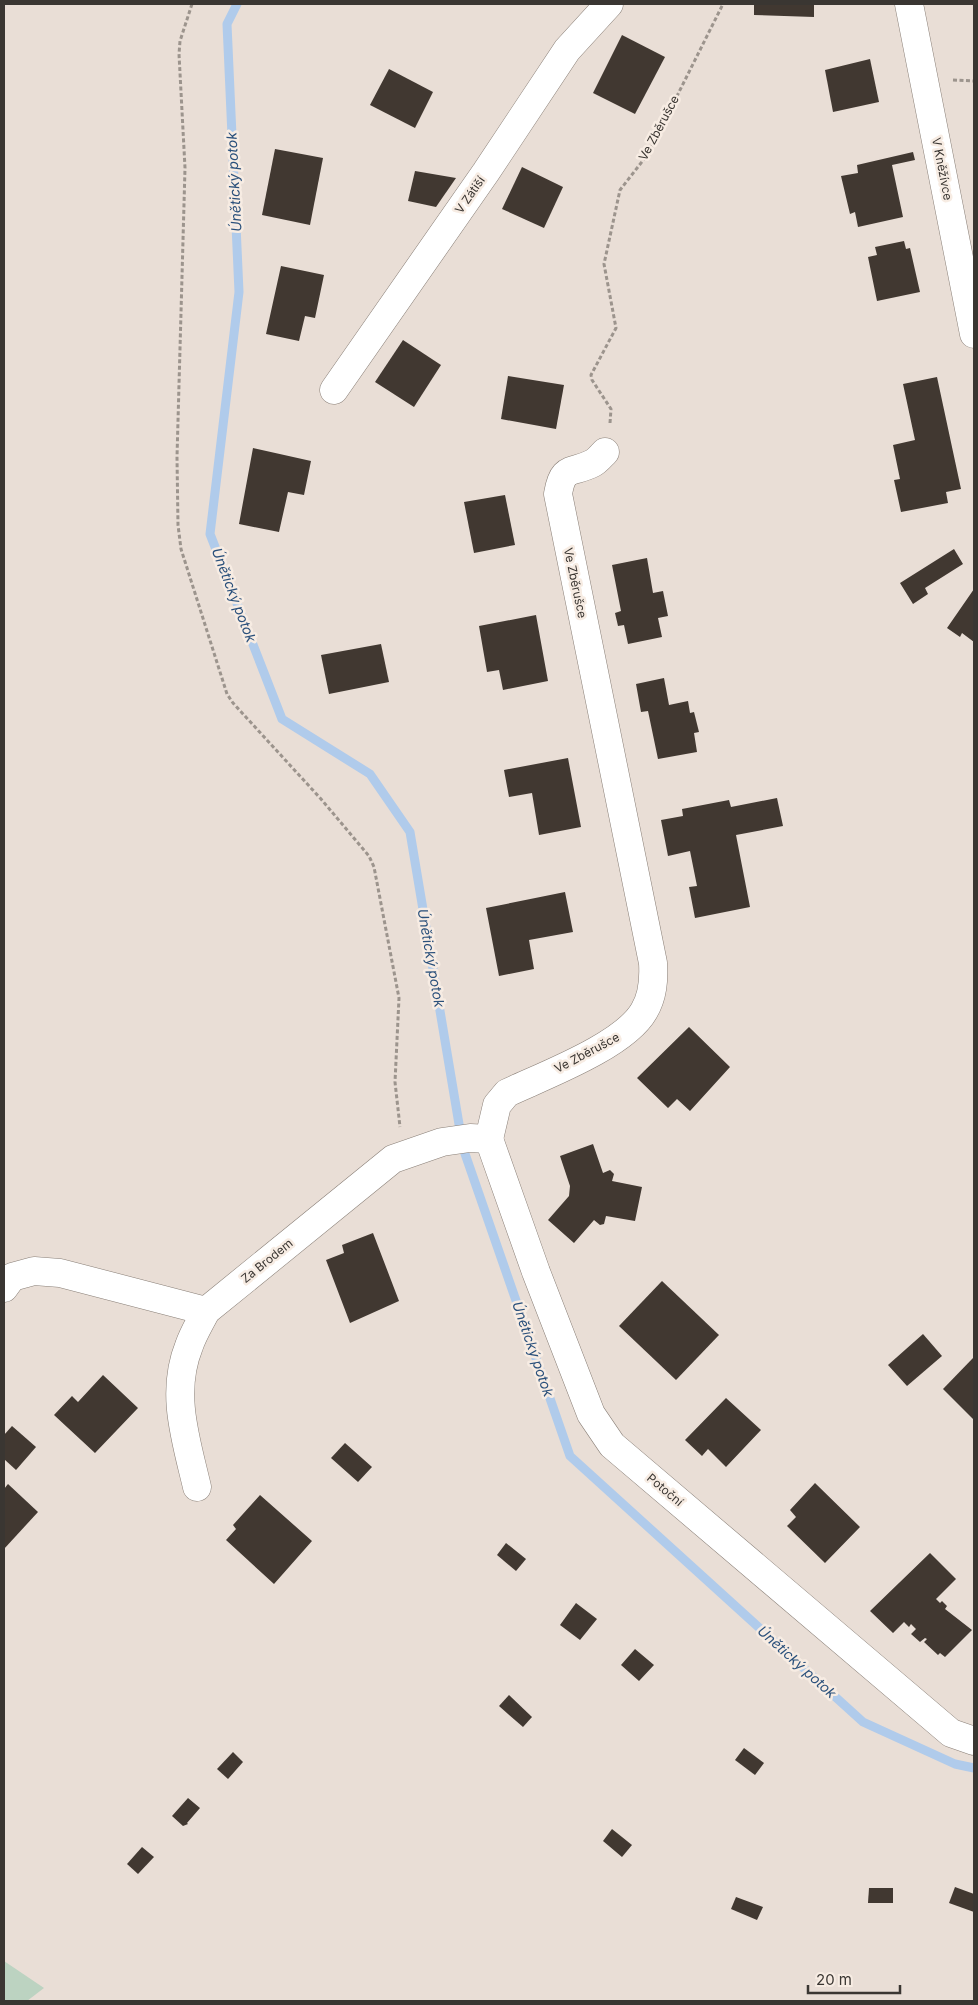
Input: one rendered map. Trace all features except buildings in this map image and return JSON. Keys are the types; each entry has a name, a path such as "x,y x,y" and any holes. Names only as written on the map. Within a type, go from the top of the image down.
{"street":[{"name":"V Zátiší","path":"334,390 486,172 567,50 609,4"},
{"name":"V Kněžívce","path":"909,4 974,334"},
{"name":"Ve Zběrušce","path":"479,1139 497,1105 507,1093 597,1050 623,1034 644,1012 654,984 653,963 558,494 560,480 567,471 594,463 605,452"},
{"name":"Za Brodem","path":"197,1486 181,1418 179,1390 188,1346 206,1311 393,1159 442,1142 479,1139"},
{"name":"Potoční","path":"479,1139 536,1272 591,1414 612,1445 952,1733 974,1741"},
{"path":"4,1288 12,1277 34,1271 60,1273 206,1311"}],"path":[{"path":"192,4 180,41 179,54 185,168 177,456 178,525 181,549 227,694 321,798 369,856 374,867 399,998 395,1082 398,1119 406,1154"},
{"name":"Ve Zběrušce","path":"605,452 611,408 592,380 592,375 616,328 604,264 616,203 620,190 648,154 723,4"}],"green space":[{"path":"4,1961 44,1988 27,2001 4,2001"}],"waterway":[{"name":"Únětický potok","path":"237,4 227,24 239,292 210,534 282,719 370,774 410,832 463,1148 570,1456 863,1722 955,1764 974,1768"}]}
